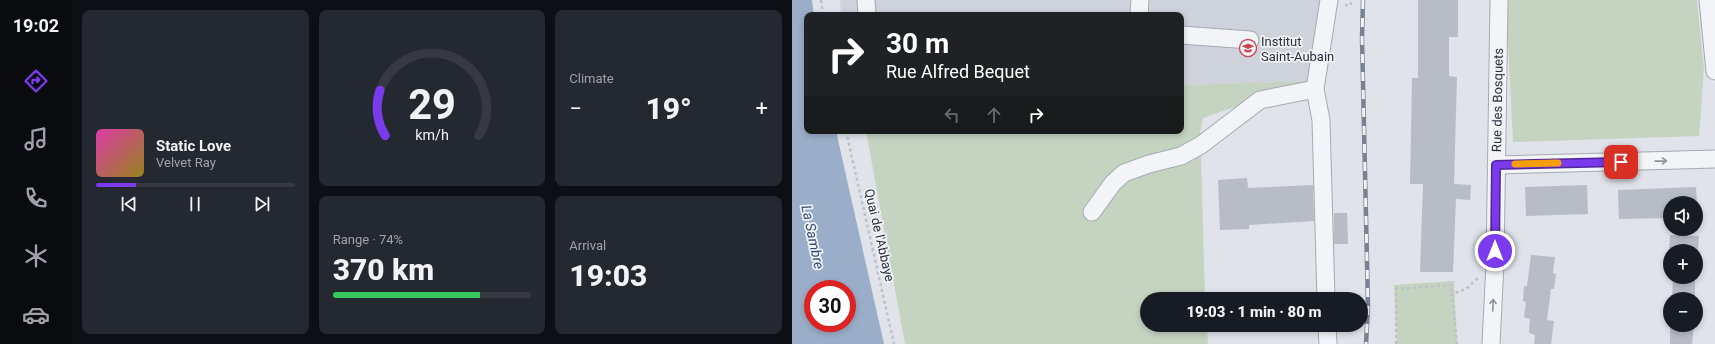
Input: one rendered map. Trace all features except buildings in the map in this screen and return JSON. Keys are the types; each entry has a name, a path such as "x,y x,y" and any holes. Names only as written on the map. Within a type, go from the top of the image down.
{"street":[{"path":"866,0 867,12"},
{"path":"1139,12 1140,0"},
{"path":"1326,292 1320,120 1314,88 1328,0"},
{"name":"Rue des Bosquets","path":"1492,344 1495,264 1499,0"},
{"path":"1708,0 1715,71"},
{"path":"1184,35 1250,40"},
{"path":"1092,212 1113,183 1124,173 1149,164 1180,156 1201,145 1260,100 1314,88"},
{"path":"1496,165 1715,159"},
{"path":"1327,332 1328,344"}],"path":[{"path":"821,0 823,12"},
{"name":"Quai de l'Abbaye","path":"847,134 894,344"},
{"path":"1396,344 1396,289 1451,285 1457,344"},
{"path":"1452,294 1466,288"}],"shaded area":[{"name":"Institut Saint-Aubain","path":"840,0 1325,0 1309,81 1184,85 1184,12 841,12"}],"green space":[{"path":"1508,0 1697,0 1704,69 1699,136 1513,142 1507,23"},
{"path":"1309,81 1203,118 1200,132 1205,292 1140,292 1140,332 1207,332 1208,344 905,344 867,134 1184,134 1184,85"},
{"path":"1454,281 1457,344 1397,344 1394,285"}],"water":[{"name":"La Sambre","path":"792,0 812,0 814,12 804,12 804,134 837,134 884,344 792,344"}],"railway":[{"path":"1363,0 1362,38 1368,306 1366,344"}],"slow traffic":[{"path":"1515,164 1558,163"}],"place":[{"name":"Institut Saint-Aubain","path":"1248,48"}],"route":[{"path":"1495,251 1496,165 1621,162"}]}
